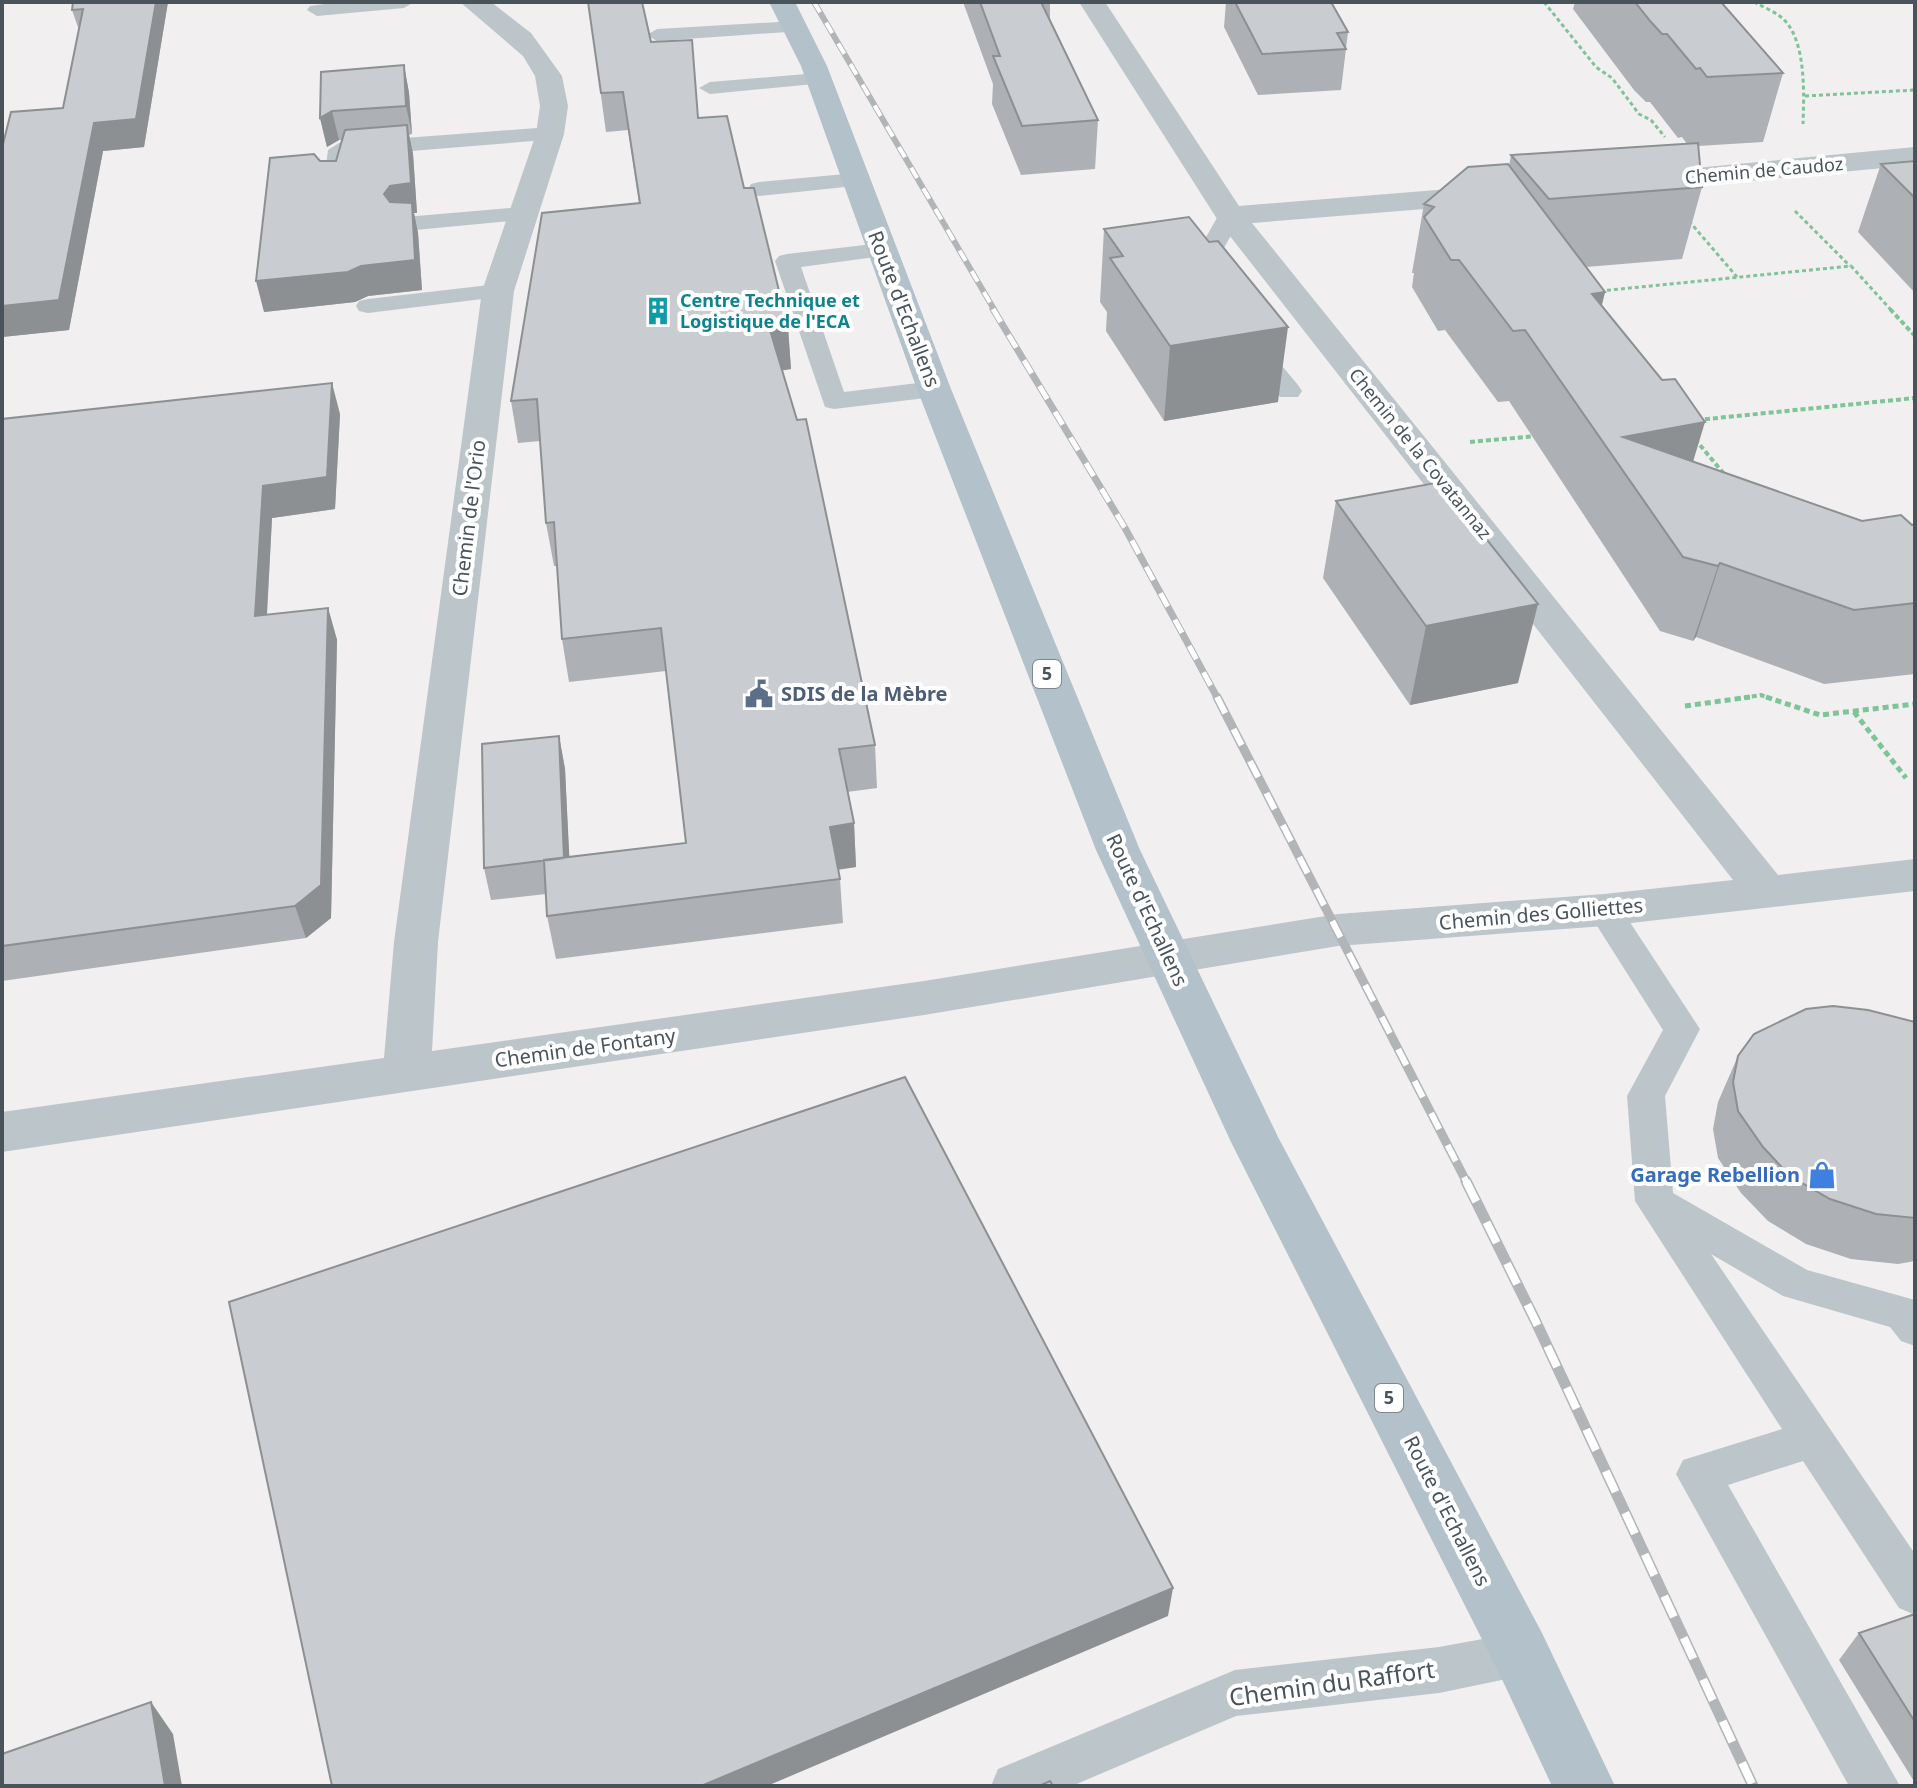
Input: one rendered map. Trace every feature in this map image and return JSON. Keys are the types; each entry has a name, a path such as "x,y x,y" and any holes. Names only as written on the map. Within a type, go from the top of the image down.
{"main road":[{"name":"Route d'Echallens","path":"788,14 818,79 934,389 1118,850 1263,1156 1521,1654 1584,1786"}],"street":[{"name":"Chemin de l'Orio","path":"407,1074 416,942 498,291 550,134 553,90 545,69 521,39 499,18 473,2"},
{"name":"Chemin de la Covatannaz","path":"1092,2 1230,216 1768,893"},
{"name":"Chemin de Caudoz","path":"1609,185 1915,156"},
{"path":"1230,216 1519,193"},
{"name":"Chemin des Golliettes","path":"1167,956 1338,930 1604,910 1915,875"},
{"name":"Chemin de Fontany","path":"2,1132 924,998 1167,956"}],"lane":[{"path":"317,10 404,2"},
{"path":"657,35 788,14"},
{"path":"710,88 818,79"},
{"path":"335,182 339,150 550,134"},
{"path":"759,189 856,180"},
{"path":"405,224 522,214"},
{"path":"1214,299 1196,276 1230,216"},
{"path":"882,250 787,261 834,401 934,389"},
{"path":"368,306 498,291"},
{"path":"1242,333 1289,391"},
{"path":"1604,910 1682,1029 1646,1096 1654,1201 1915,1593"},
{"path":"1654,1201 1797,1284 1903,1313 1915,1328"},
{"path":"1812,1439 1698,1474 1876,1786"},
{"name":"Chemin du Raffort","path":"1015,1786 1235,1693 1439,1670 1521,1654"}],"path":[{"path":"1544,2 1596,67 1612,78 1639,114 1651,120 1699,177"},
{"path":"1754,2 1786,22 1797,55 1805,96 1801,150 1812,167"},
{"path":"1805,96 1915,90"},
{"path":"1794,210 1915,336"},
{"path":"1688,220 1738,278"},
{"path":"1591,299 1599,291 1851,266"},
{"path":"1696,420 1915,398"},
{"path":"1690,433 1727,478"},
{"path":"1455,444 1547,435"},
{"path":"1671,708 1761,695 1820,715 1915,704"},
{"path":"1853,711 1906,778"}],"building":[{"path":"73,2 156,2 136,119 94,123 59,300 2,306 2,148 11,112 63,108 83,9 72,10"},
{"path":"588,2 642,2 651,42 692,40 698,118 727,116 744,188 754,188 788,328 770,330 797,420 806,419 875,745 839,749 854,823 830,827 840,879 547,916 544,860 686,843 661,628 562,639 554,522 546,523 537,399 511,401 542,213 640,203 623,92 601,93"},
{"path":"980,2 1041,2 1098,120 1022,126 993,56 1000,56"},
{"path":"1235,2 1331,2 1348,32 1337,33 1346,49 1262,54"},
{"path":"1635,2 1721,2 1783,73 1707,77 1700,68 1696,69 1667,34 1662,34"},
{"path":"404,65 406,106 332,111 320,118 321,72"},
{"path":"407,125 411,183 390,186 384,194 390,202 412,203 415,260 361,266 348,272 256,281 270,158 314,154 320,161 336,161 345,130"},
{"path":"1698,143 1702,187 1549,199 1511,155"},
{"path":"1915,161 1915,198 1881,164"},
{"path":"1508,164 1605,292 1592,294 1662,380 1675,379 1705,422 1623,437 1862,521 1901,515 1912,525 1915,524 1915,603 1854,610 1720,563 1718,566 1683,557 1525,330 1513,331 1459,260 1451,260 1424,217 1434,207 1424,204 1468,167"},
{"path":"1189,217 1209,242 1218,241 1288,327 1170,346 1110,258 1123,256 1104,229"},
{"path":"332,383 327,477 263,486 255,616 328,608 321,885 295,906 2,946 2,419"},
{"path":"1441,482 1538,604 1426,626 1336,501"},
{"path":"559,736 564,858 484,868 482,744"},
{"name":"Garage Rebellion","path":"1833,1006 1868,1010 1915,1022 1915,1218 1876,1214 1830,1199 1790,1176 1763,1147 1738,1111 1733,1082 1738,1056 1754,1034 1806,1009"},
{"path":"905,1077 1173,1588 701,1786 332,1786 229,1302"},
{"path":"1915,1614 1915,1722 1859,1633"},
{"path":"151,1702 165,1786 2,1786 2,1754"}],"railway":[{"path":"814,2 995,311"},
{"path":"993,309 1125,528 1218,699"},
{"path":"1217,697 1467,1183"},
{"path":"1467,1183 1536,1322 1753,1786"}],"place":[{"name":"Centre Technique et Logistique de l'ECA","path":"658,311"},
{"name":"SDIS de la Mèbre","path":"759,694"},
{"name":"Garage Rebellion","path":"1822,1175"}]}
